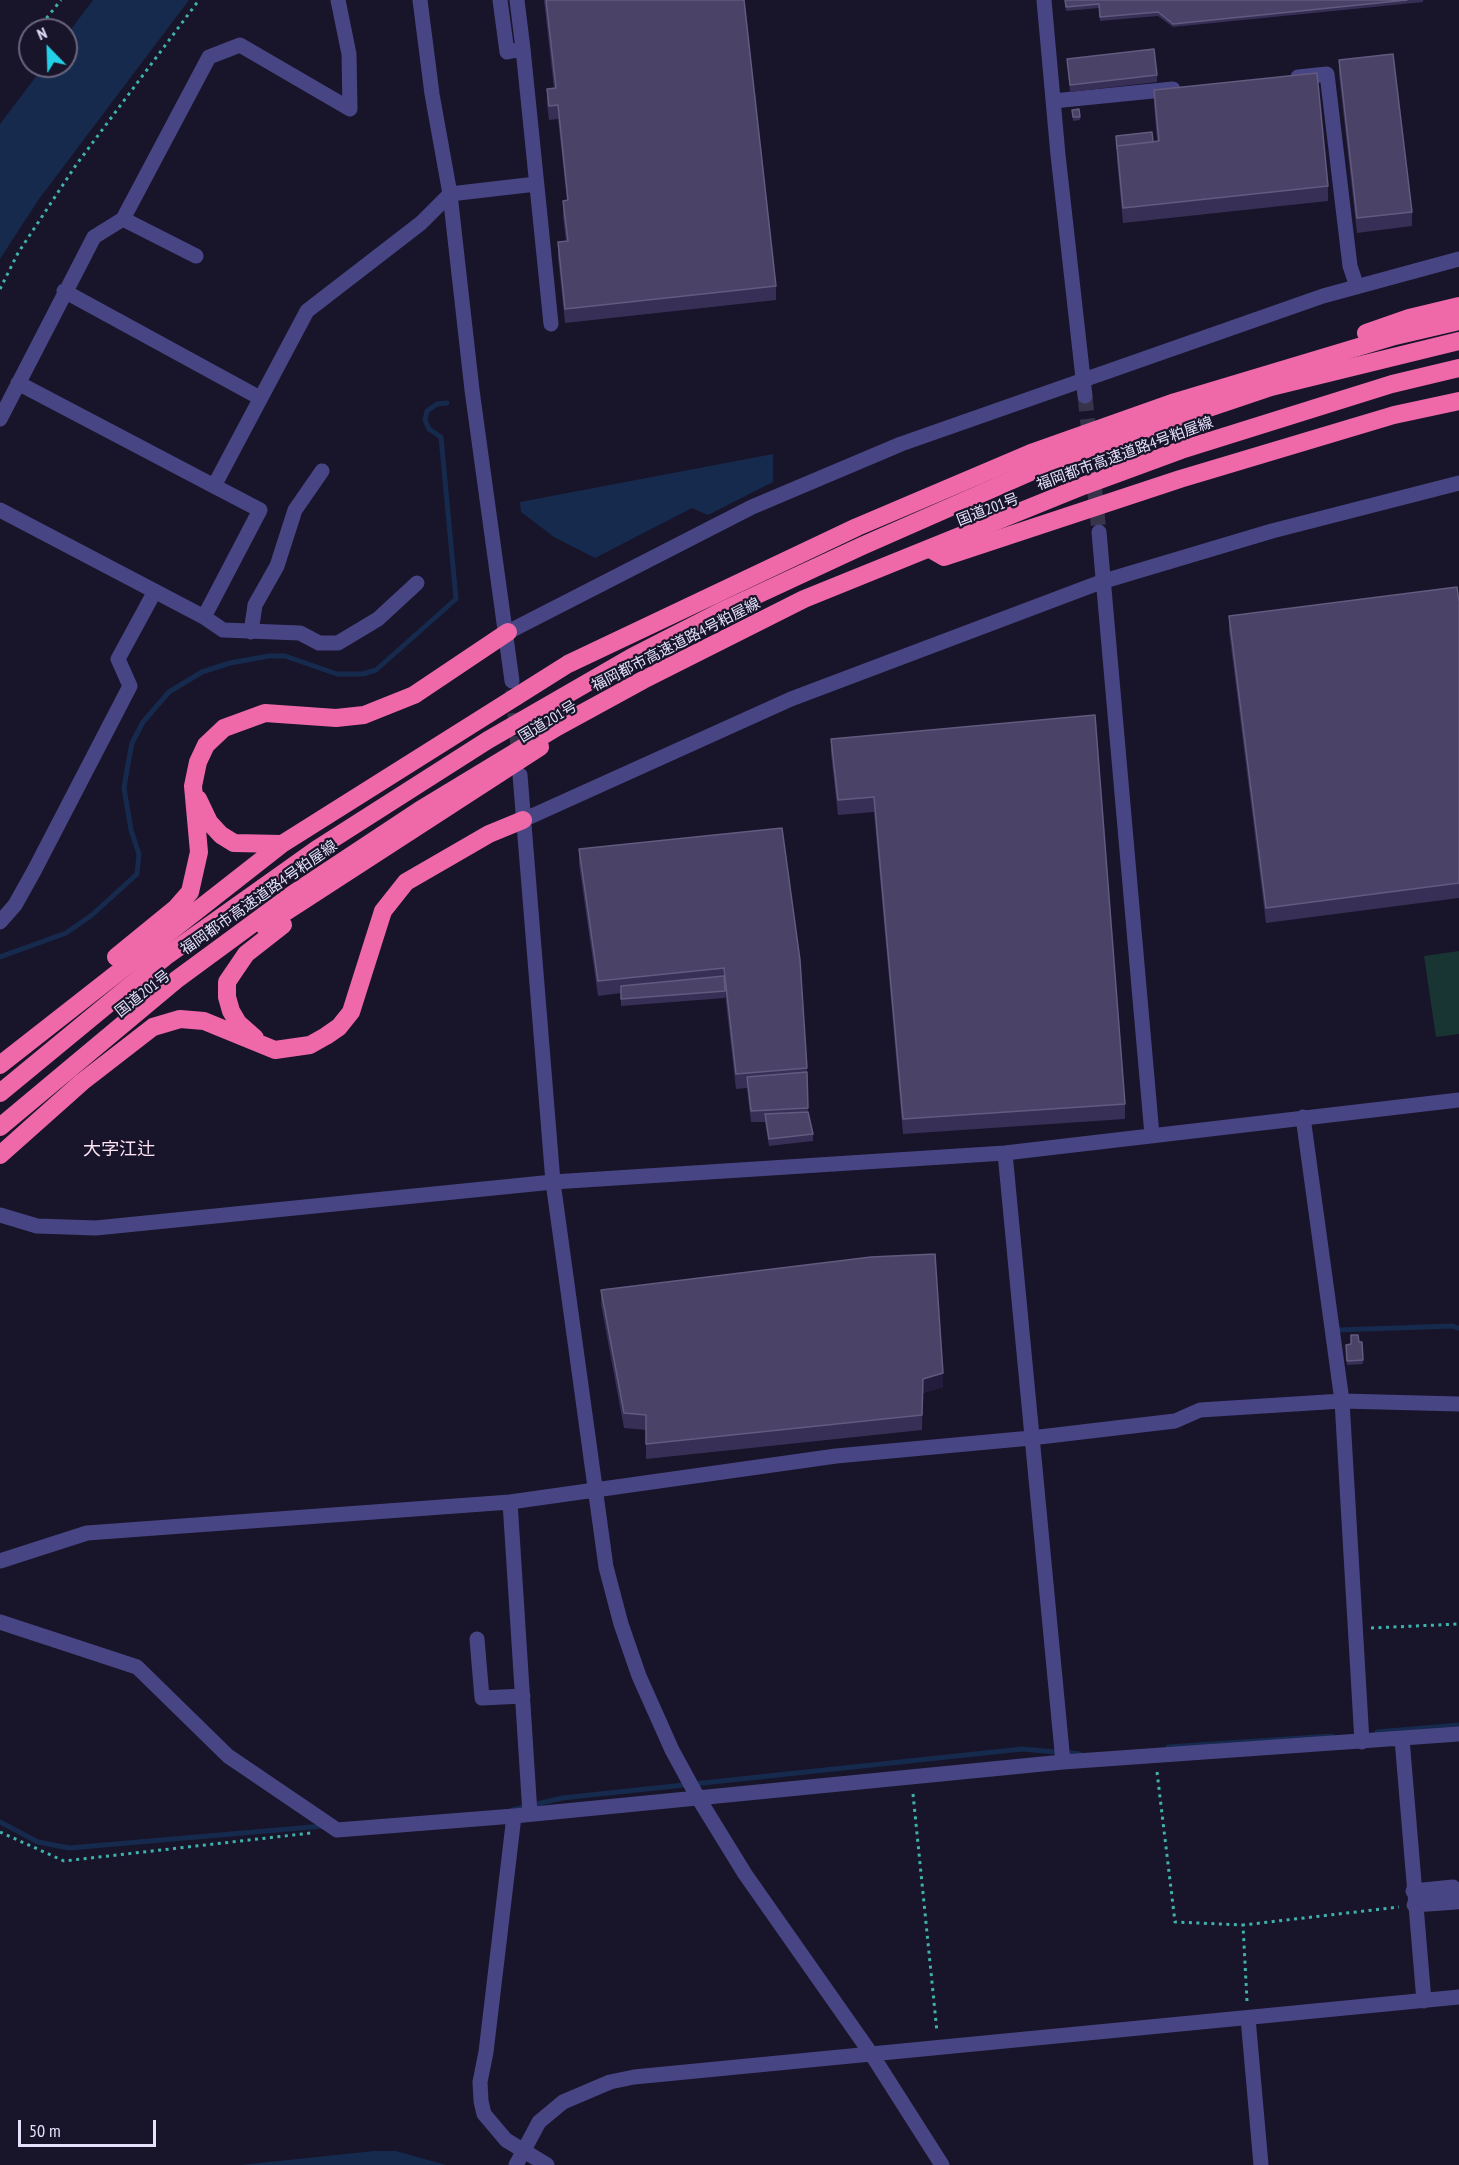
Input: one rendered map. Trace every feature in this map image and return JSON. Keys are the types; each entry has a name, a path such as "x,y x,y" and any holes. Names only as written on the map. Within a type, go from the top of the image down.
{"highway":[{"path":"3,1063 282,844 568,664 857,527 1031,453 1409,318 1459,306"},
{"path":"1175,402 1395,336 1459,321"},
{"name":"福岡都市高速道路4号粕屋線","path":"0,1093 165,957 317,849 488,740 642,652 862,546 1070,455 1271,387 1459,341"},
{"name":"福岡都市高速道路4号粕屋線","path":"0,1127 176,980 293,894 430,804 557,727 643,680 804,599 1083,486 1181,450 1392,384 1459,368"},
{"name":"国道201号","path":"0,1137 56,1084 165,998 259,929 575,724 753,632 932,550 1175,459 1430,381 1459,375"},
{"path":"932,550 944,557 1180,478 1394,415 1459,401"},
{"path":"3,1063 66,998 176,908 190,892 199,852 193,786 198,762 206,745 224,728 265,713 336,718 364,715 414,695 508,632"},
{"path":"263,1045 238,1023 227,997 227,982 246,954 497,775"},
{"path":"193,786 208,822 221,835 234,843 282,844"},
{"path":"0,1155 82,1082 153,1027 180,1018 204,1021 275,1050 310,1045 339,1027 351,1012 383,911 406,882 489,834 523,820"}],"street":[{"path":"0,419 64,291 94,237 123,219 210,57 240,45 350,109 349,54 338,0"},
{"path":"420,0 432,94 450,194 490,529 498,586 508,632 512,681"},
{"path":"500,0 507,52 523,49"},
{"path":"517,0 551,324"},
{"path":"1044,0 1085,396"},
{"path":"1280,79 1328,74 1350,266 1357,287"},
{"path":"1053,101 1184,88"},
{"path":"213,486 307,311 421,223 450,194 536,184"},
{"path":"123,219 196,256"},
{"path":"508,632 752,507 901,444 1323,296 1459,259"},
{"path":"64,291 260,398"},
{"path":"18,383 260,510 204,617"},
{"path":"250,632 255,605 277,566 295,510 322,471"},
{"path":"523,820 791,699 1101,582 1284,528 1459,483"},
{"path":"0,510 204,617 223,630 300,633 319,643 338,643 378,619 417,583"},
{"path":"1099,532 1101,582 1152,1135"},
{"path":"0,922 15,905 34,871 130,686 118,659 154,591"},
{"path":"520,775 553,1182 594,1490 606,1567 621,1624 639,1676 672,1750 697,1796 746,1874 872,2055 942,2165"},
{"path":"0,1215 38,1226 96,1228 553,1182 1005,1153 1459,1100"},
{"path":"1303,1117 1342,1401 1358,1629 1362,1742"},
{"path":"1005,1153 1063,1762"},
{"path":"0,1561 87,1533 510,1502 836,1456 1031,1438 1175,1421 1200,1410 1342,1401 1459,1404"},
{"path":"510,1502 530,1814"},
{"path":"0,1622 137,1667 228,1756 337,1830 514,1816 697,1796 1063,1762 1459,1734"},
{"path":"477,1639 482,1698 523,1696"},
{"path":"1402,1739 1424,2001"},
{"path":"514,1816 486,2052 480,2082 480,2101 484,2114 519,2158 547,2165"},
{"path":"519,2158 539,2122 563,2102 610,2082 1459,1997"},
{"path":"1248,2018 1261,2165"}],"path":[{"path":"47,18 61,0"},
{"path":"0,289 18,253 69,174 200,0"},
{"path":"1358,1629 1459,1624"},
{"path":"1155,1756 1175,1922 1243,1925 1414,1898"},
{"path":"912,1777 939,2049"},
{"path":"0,1832 64,1862 337,1830"},
{"path":"1243,1925 1248,2018"}],"green space":[{"path":"1459,951 1459,1034 1436,1037 1424,956"}],"water":[{"path":"93,0 189,0 39,199 0,259 0,124 35,78 78,78 78,20"},
{"path":"773,454 773,482 708,515 692,508 595,558 554,537 521,512 520,502"},
{"path":"374,2151 396,2151 446,2165 240,2165"}],"building":[{"path":"546,0 744,0 776,286 565,309 558,242 568,241 563,201 568,200 558,105 549,106 547,89 556,88"},
{"path":"1065,0 1407,0 1173,24 1158,12 1100,17 1099,4 1066,7"},
{"path":"1154,49 1157,75 1070,85 1067,59"},
{"path":"1393,54 1412,212 1357,218 1339,60"},
{"path":"1317,73 1328,186 1123,208 1117,146 1159,141 1154,90"},
{"path":"1079,109 1080,117 1073,117 1072,110"},
{"path":"1152,132 1153,142 1117,146 1117,149 1116,136"},
{"path":"1457,587 1459,602 1459,883 1266,908 1229,616"},
{"path":"1095,715 1125,1104 903,1119 874,797 838,800 831,739"},
{"path":"782,828 800,960 807,1068 736,1074 724,968 598,981 579,849"},
{"path":"724,976 725,991 621,999 621,986"},
{"path":"807,1072 808,1108 751,1111 747,1077"},
{"path":"808,1112 813,1134 769,1139 765,1114"},
{"path":"935,1254 943,1373 923,1379 922,1415 646,1444 646,1415 624,1413 601,1290 871,1257"},
{"path":"1351,1335 1358,1335 1359,1342 1362,1342 1363,1360 1347,1361 1346,1345 1351,1344"}],"waterway":[{"path":"0,957 66,933 92,915 137,874 139,854 131,830 124,788 128,764 132,743 143,722 169,692 202,672 230,663 269,656 285,656 337,674 363,674 376,670 456,599 441,437 429,429 425,420 427,411 437,404 447,403"},
{"path":"1339,1330 1452,1326 1459,1328"},
{"path":"1377,1732 1459,1725"},
{"path":"1168,1747 1332,1736"},
{"path":"512,1810 562,1798 1022,1749 1080,1754"},
{"path":"0,1822 38,1842 69,1848 324,1826"}],"tunnel":[{"path":"1085,396 1099,532"},
{"path":"513,690 519,759"}],"district":[{"name":"大字江辻","path":"119,1150"}]}
